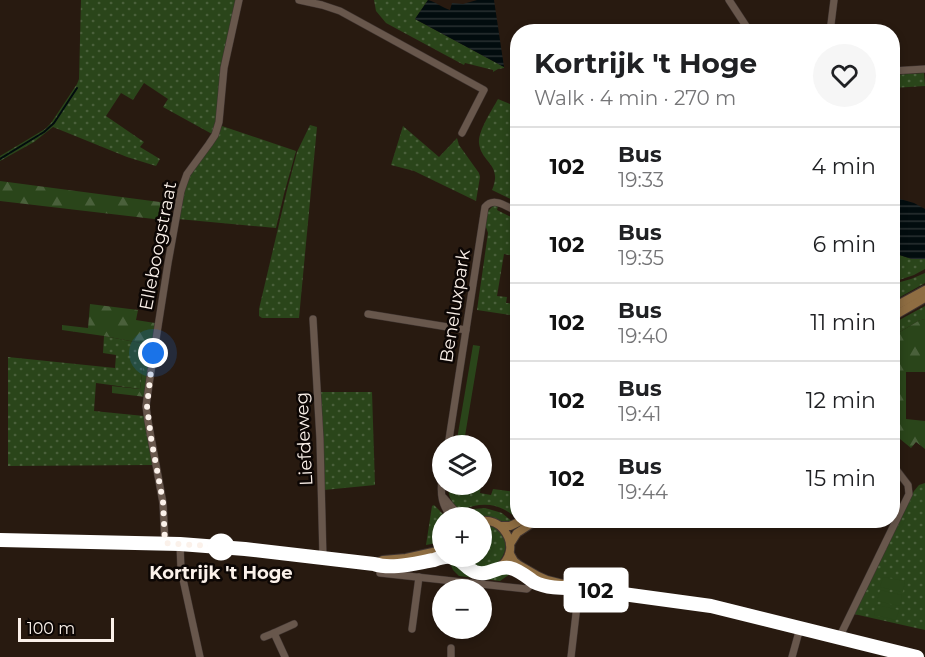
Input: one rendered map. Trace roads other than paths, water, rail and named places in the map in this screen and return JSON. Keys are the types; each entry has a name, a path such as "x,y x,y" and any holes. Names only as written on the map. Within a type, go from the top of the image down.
{"main road":[{"path":"900,304 925,290"},
{"path":"900,312 925,298"},
{"path":"492,522 501,526 510,526"},
{"path":"468,567 481,573 490,573 500,568 510,554 508,537 501,526"},
{"path":"510,544 517,533 525,528"},
{"path":"0,540 180,544 245,549 382,566 432,560"},
{"path":"374,564 383,560 432,552"},
{"path":"510,554 536,579"},
{"path":"500,568 510,568 536,579 579,588 720,608 917,657"}],"street":[{"name":"Elleboogstraat","path":"165,543 163,502 147,414 151,371 181,191 188,174 215,135 219,122 223,74 240,0"},
{"path":"299,0 340,11 484,90 462,133"},
{"path":"729,0 745,24"},
{"path":"831,24 834,0"},
{"path":"900,71 925,69"},
{"name":"Beneluxpark","path":"450,435 485,207 494,201 510,208"},
{"path":"368,314 466,330"},
{"name":"Liefdeweg","path":"313,319 324,558"},
{"path":"900,473 910,492 900,516"},
{"path":"442,496 444,507"},
{"path":"442,496 452,507"},
{"path":"839,638 894,528"},
{"path":"180,544 181,570 200,657"},
{"path":"380,573 527,589 536,579"},
{"path":"412,629 419,578"},
{"path":"571,657 579,588"},
{"path":"264,637 294,624"},
{"path":"792,657 800,628"},
{"path":"274,633 285,657"},
{"path":"451,648 451,657"}],"waterway":[{"path":"0,159 44,132 54,123 77,88"}],"place":[{"name":"Kortrijk 't Hoge","path":"221,547"}]}
